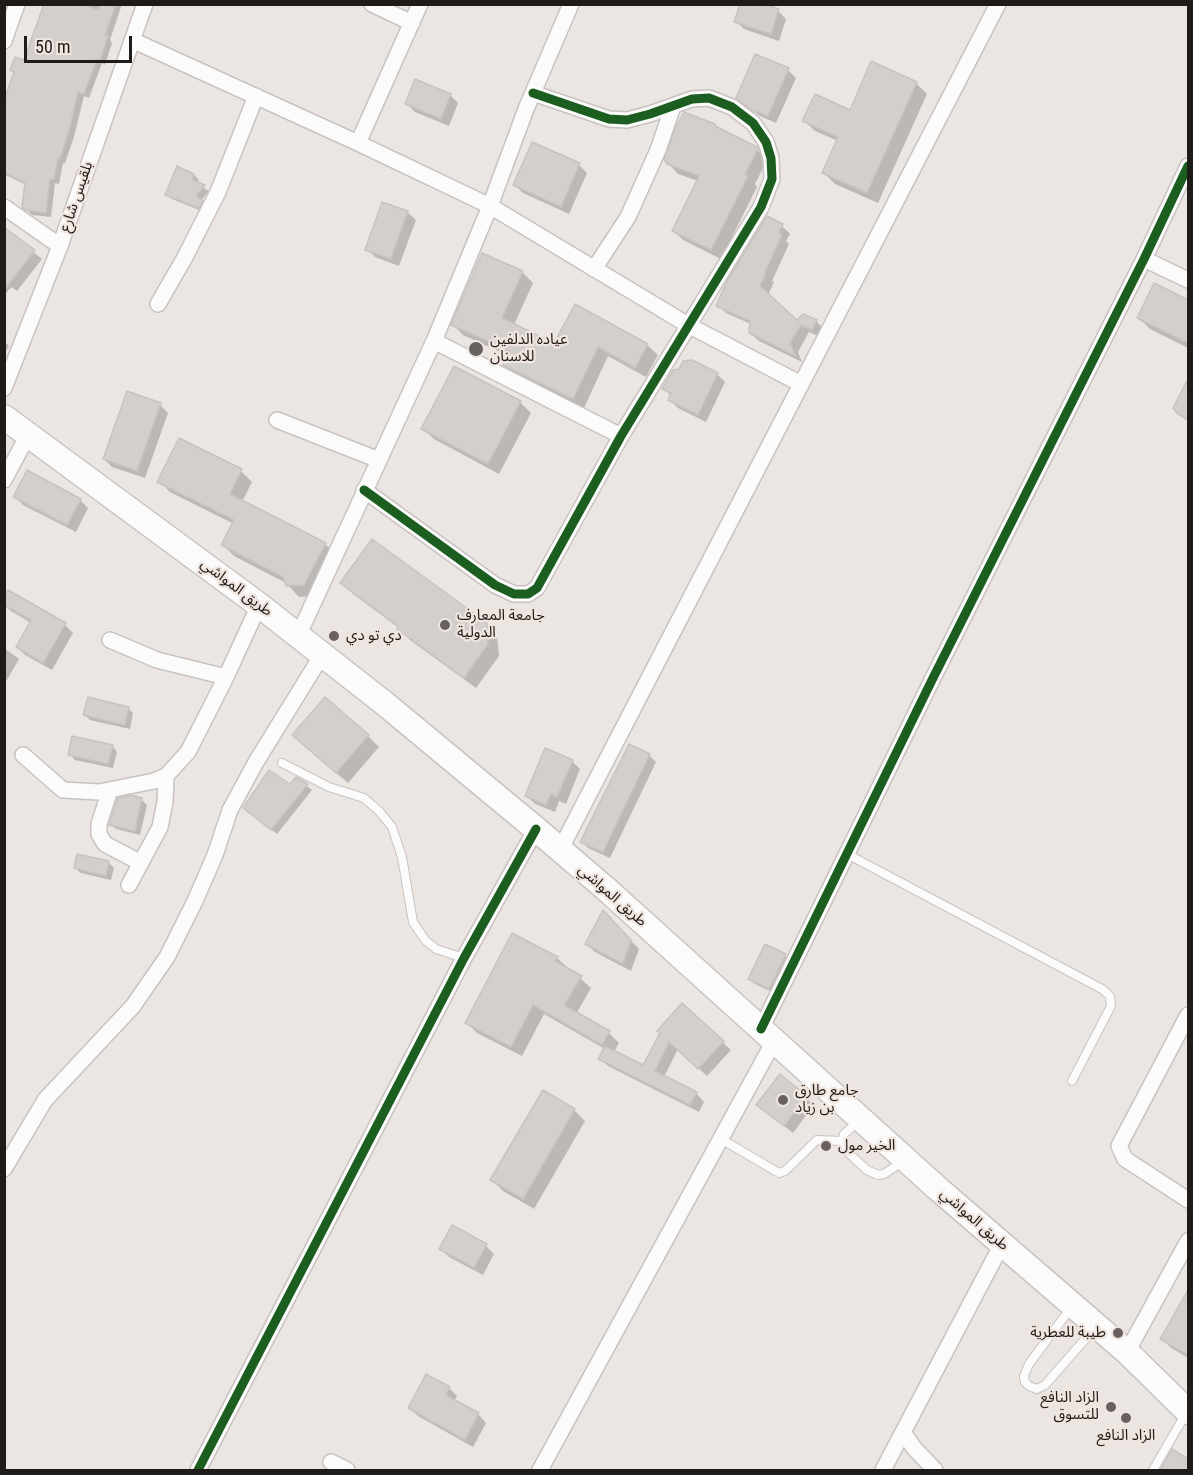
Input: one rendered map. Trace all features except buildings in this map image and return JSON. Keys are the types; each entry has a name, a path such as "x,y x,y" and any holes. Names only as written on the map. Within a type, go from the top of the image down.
{"main road":[{"name":"طريق المواشي","path":"4,417 259,605 384,703 536,829 906,1160 1127,1352 1188,1411"}],"street":[{"path":"4,41 17,4"},
{"name":"بلقيس شارع","path":"4,388 60,246 144,4"},
{"path":"372,4 412,23"},
{"path":"358,143 420,4"},
{"path":"298,636 434,341 571,4"},
{"path":"560,850 998,4"},
{"path":"132,40 490,206 688,325 801,384"},
{"path":"364,490 495,585 514,594 528,594 537,588 621,436 761,207 772,179 771,158 766,142 753,123 732,106 710,98 692,99 627,120 609,119 533,93"},
{"path":"158,304 218,192 256,96"},
{"path":"594,268 628,217 658,150 673,106"},
{"path":"540,1470 721,1139 847,854 1144,259 1188,166"},
{"path":"4,207 60,246"},
{"path":"1144,259 1188,280"},
{"path":"434,341 621,436"},
{"path":"277,420 378,460"},
{"path":"4,480 28,435"},
{"path":"23,755 63,790 99,792 165,777 188,752 259,605"},
{"path":"110,640 157,660 226,676"},
{"path":"4,1169 45,1100 133,1006 167,957 215,855 230,810 256,762 322,655"},
{"path":"129,885 160,827 165,802 165,777"},
{"path":"110,790 99,824 99,834 105,844 141,863"},
{"path":"198,1470 464,958 536,829"},
{"path":"1188,1016 1119,1146 1125,1159 1188,1200"},
{"path":"1127,1352 1188,1241"},
{"path":"884,1470 1002,1244"},
{"path":"903,1432 914,1448 935,1470"},
{"path":"331,1462 347,1470"}],"lane":[{"path":"282,763 329,787 364,798 379,811 392,827 402,857 413,922 425,940 436,949 464,958"},
{"path":"847,854 1092,983 1110,996 1111,1006 1072,1081"},
{"path":"861,1119 844,1134 842,1141 844,1148 867,1170 878,1175 884,1174 906,1160"},
{"path":"721,1139 779,1173 785,1171 817,1140 842,1141"},
{"path":"1073,1305 1029,1364 1024,1376 1029,1386 1037,1389 1046,1385 1096,1326"},
{"path":"1153,1470 1188,1411"}],"cycle path":[{"path":"364,490 495,585 514,594 528,594 537,588 621,436 761,207 772,179 771,158 766,142 753,123 732,107 709,98 692,99 627,120 609,119 533,93"},
{"path":"761,1029 932,680 1144,259 1188,166"},
{"path":"198,1470 464,958 536,829"}],"place":[{"name":"عياده الدلفين للاسنان","path":"476,349"},
{"name":"جامعة المعارف الدولية","path":"445,625"},
{"name":"دي تو دي","path":"334,636"},
{"name":"جامع طارق بن زياد","path":"783,1100"},
{"name":"الخير مول","path":"826,1146"},
{"name":"طيبة للعطرية","path":"1118,1333"},
{"name":"الزاد النافع للتسوق","path":"1111,1407"},
{"name":"الزاد النافع","path":"1126,1418"}]}
